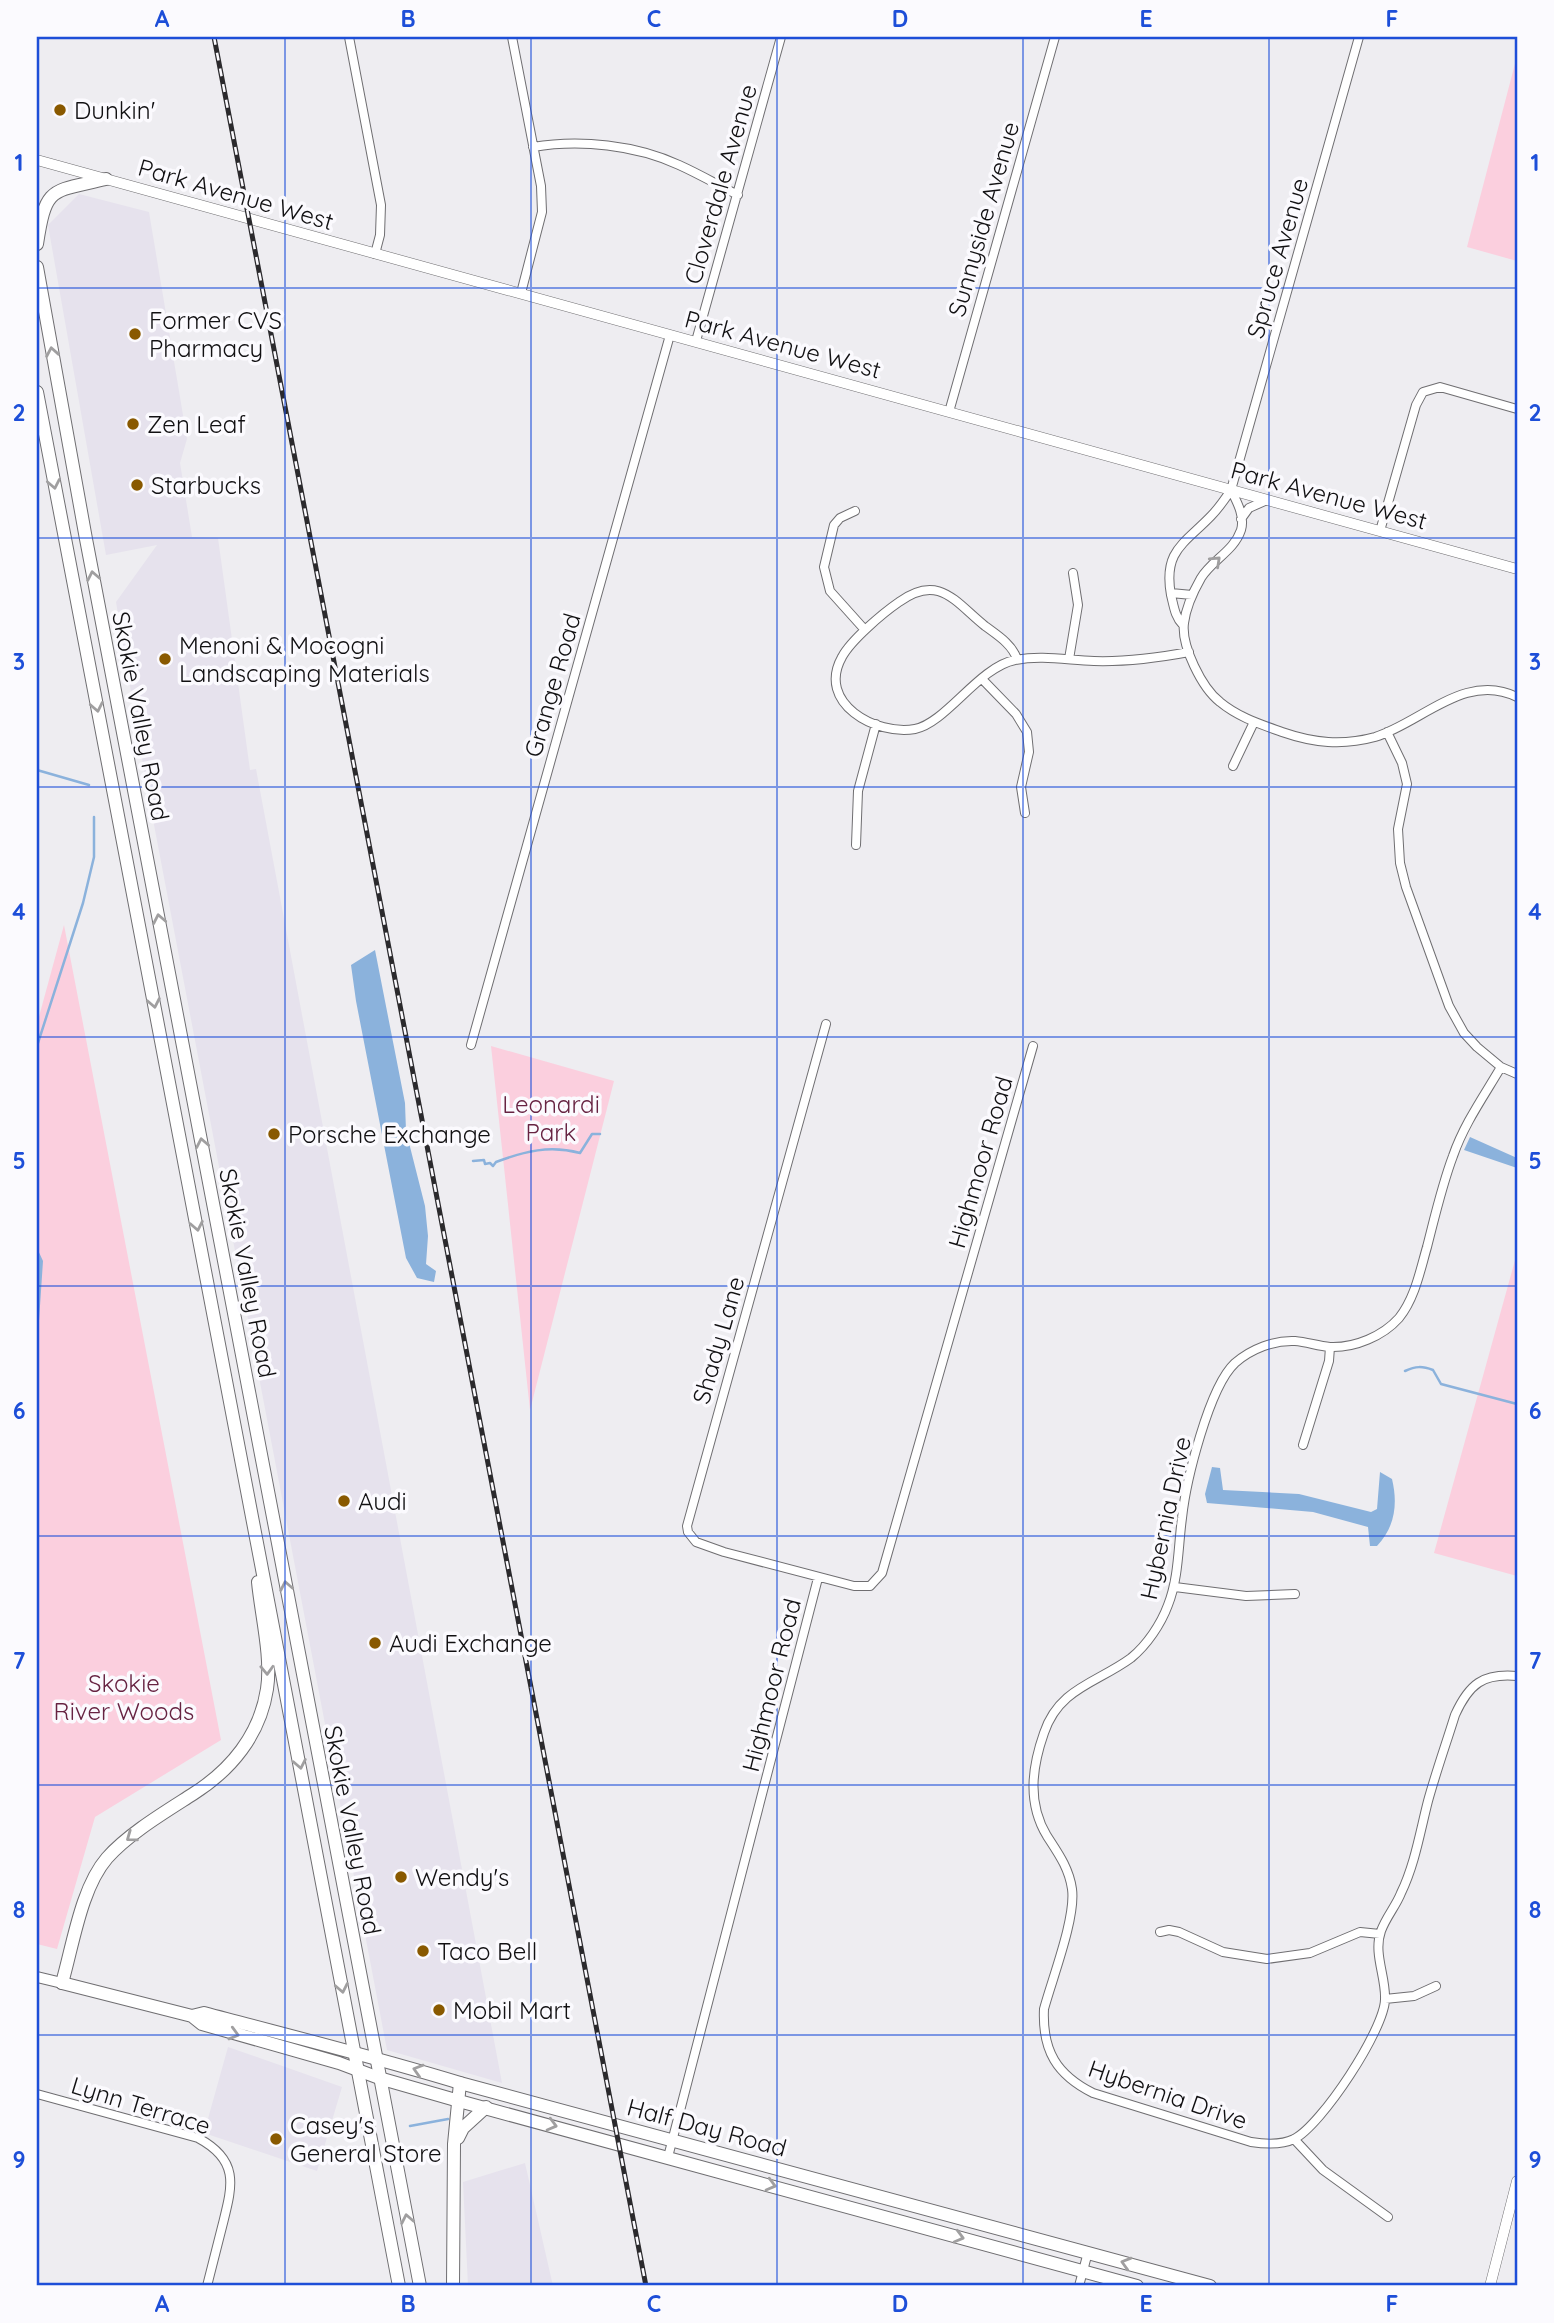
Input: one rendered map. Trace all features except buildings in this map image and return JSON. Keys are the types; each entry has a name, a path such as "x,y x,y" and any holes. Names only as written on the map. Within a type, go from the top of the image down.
{"main road":[{"path":"37,244 45,202 52,195 106,179"},
{"name":"Skokie Valley Road","path":"37,267 86,539 420,2286"},
{"name":"Skokie Valley Road","path":"37,393 41,435 246,1481 399,2286"},
{"path":"62,1983 88,1892 106,1859 121,1845 216,1779 245,1746 255,1727 267,1689 267,1671 246,1481"},
{"name":"Half Day Road","path":"37,1977 192,2016 202,2024 459,2101 1137,2286"},
{"name":"Half Day Road","path":"192,2016 204,2013 375,2057 1210,2286"},
{"path":"453,2286 454,2144 460,2082"},
{"path":"454,2144 463,2128 486,2107"}],"street":[{"path":"349,37 381,205 380,235 375,254"},
{"path":"512,37 541,186 542,212 521,293"},
{"name":"Cloverdale Avenue","path":"696,341 781,37"},
{"name":"Sunnyside Avenue","path":"949,412 1055,37"},
{"name":"Spruce Avenue","path":"1231,490 1359,37"},
{"path":"533,147 582,144 640,152 679,165 738,195"},
{"name":"Park Avenue West","path":"37,160 1517,569"},
{"name":"Grange Road","path":"471,1045 670,335"},
{"path":"1380,531 1416,405 1423,392 1440,387 1517,408"},
{"path":"1183,625 1192,595 1209,567 1233,544 1242,528 1240,510 1231,490 1209,519 1173,554 1168,574 1177,618 1183,625 1195,670 1218,701 1254,722 1303,739 1338,743 1387,732 1468,692 1489,690 1517,697"},
{"path":"1241,519 1249,508 1267,500"},
{"path":"855,511 840,518 834,525 824,567 830,592 865,630"},
{"path":"1069,659 1078,605 1073,573"},
{"path":"1017,659 1010,646 957,600 944,592 928,589 913,593 865,630 842,655 836,679 840,697 850,711 876,724 903,730 928,724 995,668 1017,659 1044,657 1125,662 1189,652"},
{"path":"1171,593 1192,595"},
{"path":"982,679 1016,714 1027,732 1030,752 1021,787 1025,813"},
{"path":"1233,766 1254,722"},
{"path":"856,845 858,792 876,724"},
{"path":"1387,732 1407,784 1398,831 1400,863 1449,1006 1464,1033 1476,1047 1501,1067 1517,1074"},
{"name":"Shady Lane","path":"818,1578 696,1542 687,1526 826,1024"},
{"name":"Highmoor Road","path":"667,2157 818,1578 854,1586 870,1586 882,1573 1033,1046"},
{"name":"Hybernia Drive","path":"1294,2139 1264,2144 1093,2093 1076,2085 1052,2057 1044,2035 1044,2009 1067,1933 1072,1890 1064,1862 1041,1826 1034,1805 1034,1769 1044,1731 1064,1699 1079,1686 1134,1656 1157,1627 1175,1587 1183,1507 1214,1394 1222,1377 1235,1363 1255,1349 1281,1341 1345,1346 1370,1339 1389,1327 1404,1311 1417,1283 1457,1148 1501,1067"},
{"path":"1303,1445 1331,1347"},
{"path":"1175,1587 1246,1596 1296,1594"},
{"path":"1388,2217 1333,2178 1294,2139 1318,2119 1376,2033 1382,2019 1385,1999 1380,1969 1380,1934 1401,1894 1412,1863 1437,1772 1462,1699 1472,1687 1483,1680 1500,1675 1517,1676"},
{"path":"1160,1932 1179,1932 1223,1952 1267,1959 1310,1953 1360,1932 1380,1934"},
{"path":"1385,1999 1415,1996 1436,1986"},
{"name":"Lynn Terrace","path":"37,2094 198,2138 221,2154 229,2169 231,2191 206,2286"},
{"path":"1490,2286 1517,2181"},
{"path":"1079,2286 1088,2252"}],"shaded area":[{"path":"79,194 149,212 187,439 180,463 192,537 218,538 250,770 256,769 502,2083 387,2050 147,788 116,602 157,545 106,555 48,225"},
{"path":"228,2047 342,2087 317,2171 204,2133"},
{"path":"525,2163 553,2286 468,2286 463,2182"}],"green space":[{"path":"1517,56 1517,261 1467,247"},
{"name":"Skokie River Woods","path":"64,925 221,1740 95,1817 57,1949 37,1944 37,1024"},
{"name":"Leonardi Park","path":"491,1046 614,1081 530,1410"},
{"path":"1517,1253 1517,1576 1434,1553"}],"water":[{"path":"375,950 405,1103 406,1131 425,1206 428,1236 426,1264 436,1271 434,1282 417,1278 406,1258 356,1001 351,965"},
{"path":"1470,1137 1517,1158 1517,1168 1464,1150"},
{"path":"37,1248 43,1261 37,1351"},
{"path":"1212,1467 1220,1468 1223,1490 1299,1494 1371,1512 1377,1509 1380,1472 1392,1479 1394,1515 1383,1539 1377,1546 1370,1546 1368,1527 1313,1512 1207,1503 1205,1494"}],"waterway":[{"path":"37,770 89,785"},
{"path":"37,1046 83,903 94,857 94,817"},
{"path":"473,1161 484,1160 485,1164 490,1163 493,1166 507,1158 538,1150 558,1149 580,1153 592,1134 600,1134"},
{"path":"1405,1371 1416,1367 1433,1370 1441,1384 1517,1404"},
{"path":"410,2126 448,2119"}],"railway":[{"path":"214,37 646,2286"}],"place":[{"name":"Dunkin'","path":"60,110"},
{"name":"Former CVS Pharmacy","path":"135,334"},
{"name":"Zen Leaf","path":"133,424"},
{"name":"Starbucks","path":"137,485"},
{"name":"Menoni & Mocogni Landscaping Materials","path":"165,659"},
{"name":"Porsche Exchange","path":"274,1134"},
{"name":"Audi","path":"344,1501"},
{"name":"Audi Exchange","path":"375,1643"},
{"name":"Wendy's","path":"401,1877"},
{"name":"Taco Bell","path":"423,1951"},
{"name":"Mobil Mart","path":"439,2010"},
{"name":"Casey's General Store","path":"276,2139"}]}
